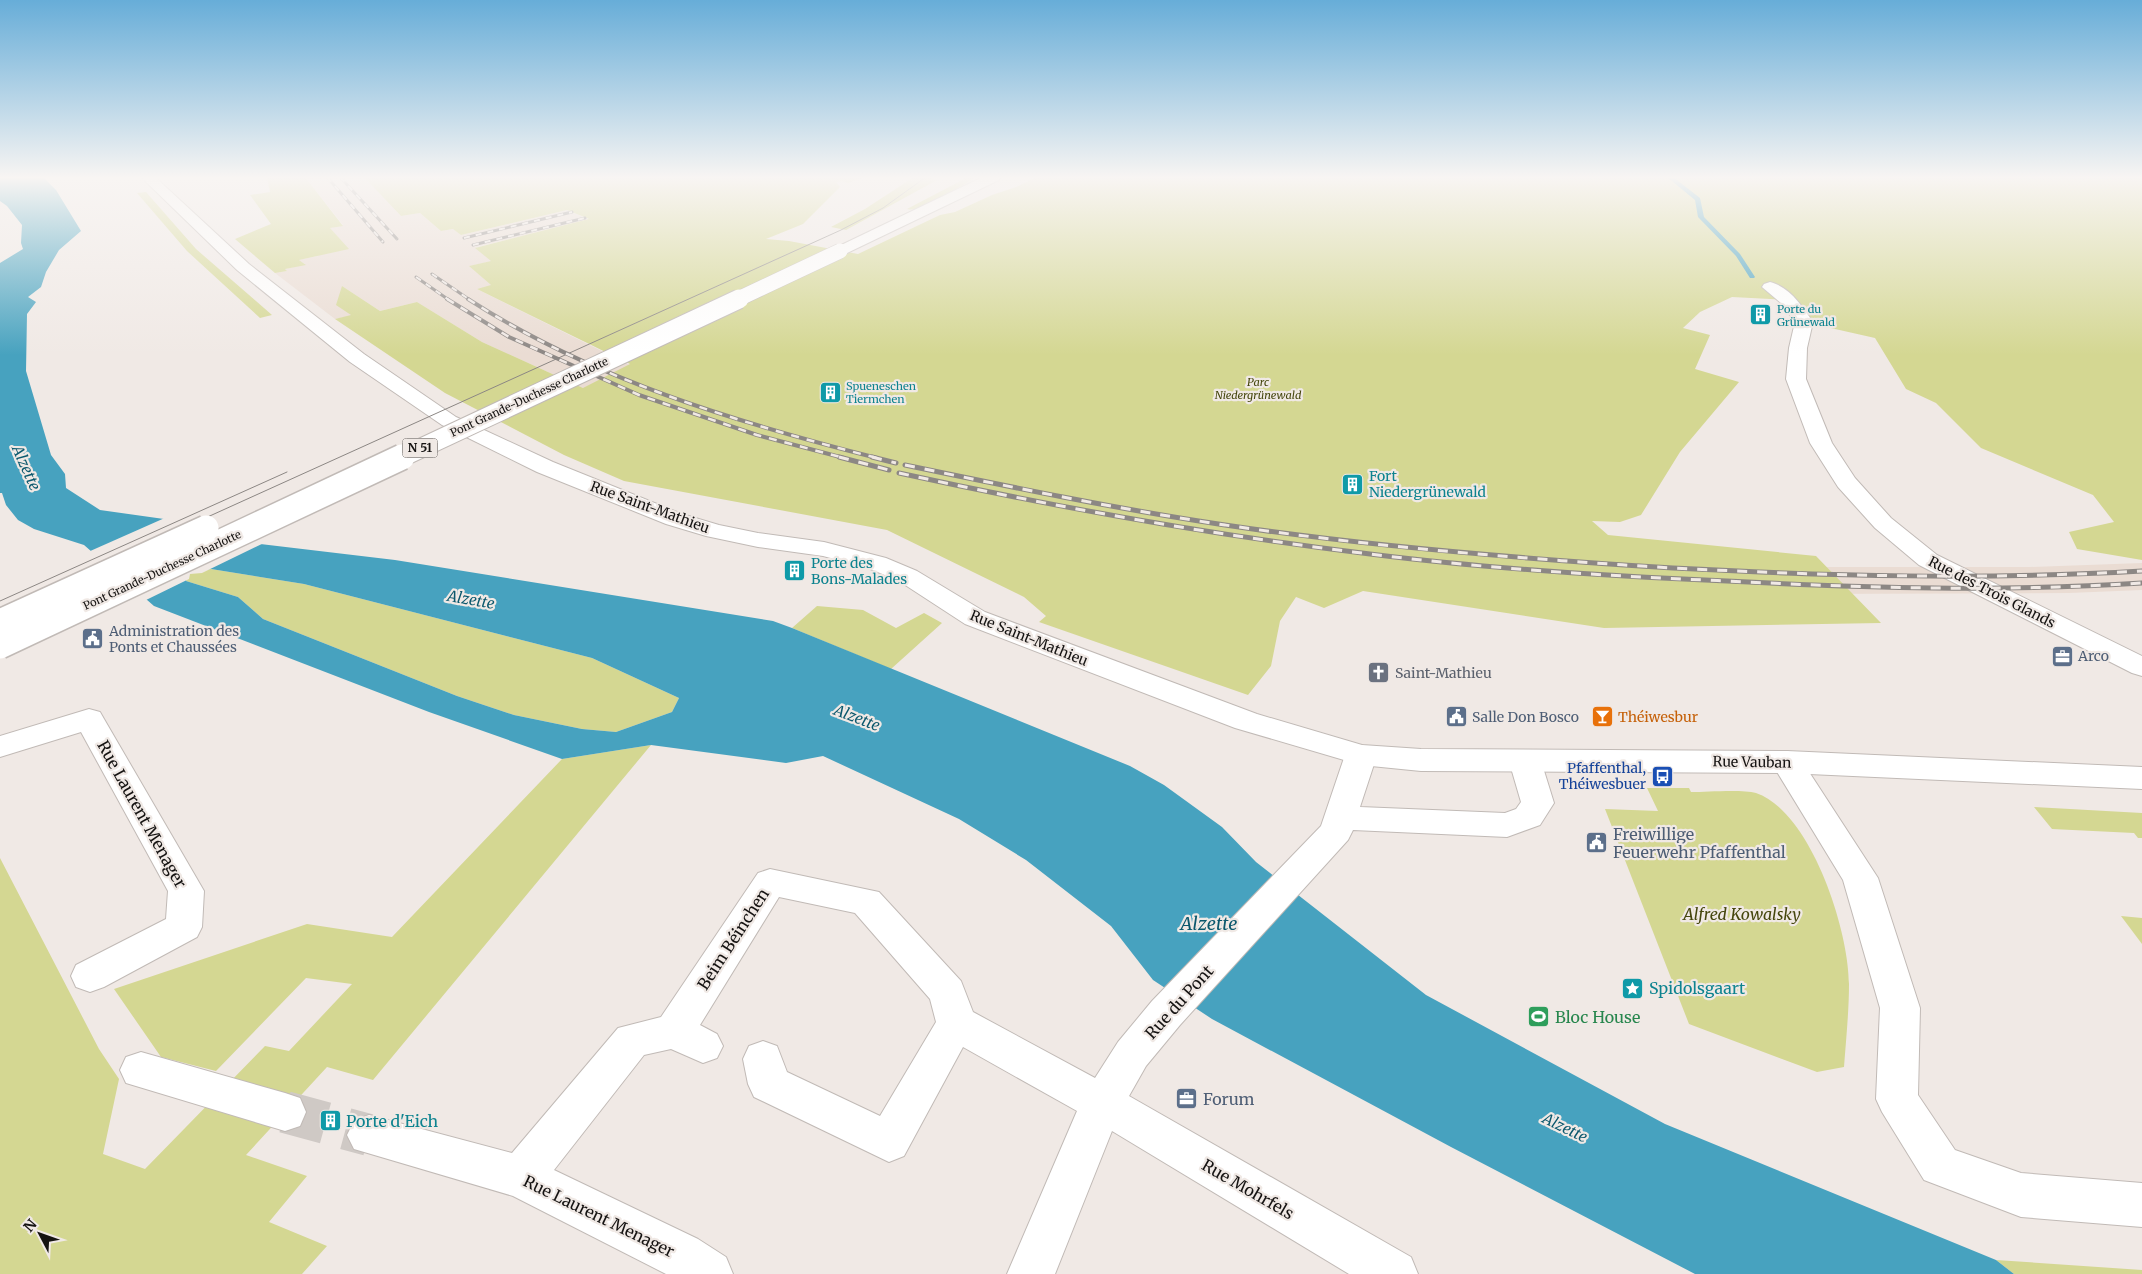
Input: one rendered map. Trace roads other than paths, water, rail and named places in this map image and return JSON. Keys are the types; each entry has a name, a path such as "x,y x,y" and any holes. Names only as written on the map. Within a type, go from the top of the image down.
{"main road":[{"name":"Rue Saint-Mathieu","path":"210,236 243,267 357,358 449,421 545,467 674,519 715,531 758,540 824,548 877,563 908,576 975,618 1246,721 1361,755"},
{"name":"N 51","path":"829,249 850,236"},
{"name":"N 51","path":"829,249 858,236"},
{"name":"Pont Grande-Duchesse Charlotte","path":"0,622 829,249"},
{"name":"Pont Grande-Duchesse Charlotte","path":"0,646 829,249"},
{"name":"Rue des Trois Glands","path":"1770,287 1788,300 1804,322 1798,348 1796,379 1821,443 1846,482 1884,523 1928,560 2142,667"},
{"name":"Rue Laurent Menager","path":"0,747 89,720 186,891 184,927 90,976"},
{"name":"Rue Vauban","path":"1361,755 1421,760 1787,762 2142,778"},
{"name":"Rue du Pont","path":"1031,1274 1102,1103 1132,1054 1178,1000 1336,831 1361,755"},
{"path":"1341,818 1506,825 1528,817 1538,803 1524,761"},
{"path":"1787,762 1860,878 1900,1008 1897,1099 1940,1164 2020,1195 2142,1205"},
{"name":"Beim Béinchen","path":"521,1177 632,1040 688,1038 770,882 866,902 947,992 956,1023"},
{"path":"763,1059 768,1084 889,1142 956,1023 1102,1103"},
{"path":"141,1070 285,1112"},
{"name":"Rue Mohrfels","path":"1102,1103 1394,1274"},
{"name":"Rue Laurent Menager","path":"369,1135 521,1177 681,1256 709,1274"}],"water":[{"name":"Alzette","path":"21,236 75,236 59,250 46,272 41,287 28,297 36,302 27,314 26,371 51,455 65,474 66,488 100,510 164,519 252,543 395,560 773,621 792,628 1130,766 1164,785 1222,827 1256,862 1426,995 1665,1124 1996,1260 2014,1274 1695,1274 1451,1147 1212,1019 1153,980 1111,926 1026,860 959,819 823,756 786,763 651,745 562,759 429,712 154,606 84,545 34,529 18,520 6,505 2,493 0,493 0,263 23,249","holes":["211,569 304,584 592,658 679,698 672,712 616,732 582,729 514,715 457,696 263,619 238,597 186,581 188,572"]}],"waterway":[{"path":"1720,236 1738,255 1752,277"}],"tunnel":[{"path":"285,1112 369,1135"}],"tram line":[{"path":"0,611 827,236"},
{"path":"0,601 287,472"}],"railway":[{"path":"378,236 383,242"},
{"path":"464,238 470,236"},
{"path":"473,245 508,236"},
{"path":"432,274 470,300"},
{"path":"416,277 449,300"},
{"path":"447,299 509,337 639,395 757,435 844,458"},
{"path":"468,299 564,353 614,375 718,413 877,458"},
{"path":"839,457 889,470"},
{"path":"872,457 896,463"},
{"path":"905,465 1104,505 1225,525 1336,540 1561,561 1673,568 1849,575 1966,576 2142,571"},
{"path":"899,473 1075,509 1193,529 1370,554 1504,568 1638,577 1883,587 1987,588 2142,583"}],"place":[{"name":"Porte du Grünewald","path":"1761,315"},
{"name":"Spueneschen Tiermchen","path":"830,392"},
{"name":"Fort Niedergrünewald","path":"1353,484"},
{"name":"Porte des Bons-Malades","path":"795,571"},
{"name":"Administration des Ponts et Chaussées","path":"93,639"},
{"name":"Arco","path":"2062,656"},
{"name":"Saint-Mathieu","path":"1379,673"},
{"name":"Salle Don Bosco","path":"1456,717"},
{"name":"Théiwesbur","path":"1602,717"},
{"name":"Pfaffenthal, Théiwesbuer","path":"1662,776"},
{"name":"Freiwillige Feuerwehr Pfaffenthal","path":"1597,843"},
{"name":"Spidolsgaart","path":"1633,988"},
{"name":"Bloc House","path":"1539,1017"},
{"name":"Forum","path":"1187,1099"},
{"name":"Porte d'Eich","path":"330,1121"}],"park label":[{"name":"Parc Niedergrünewald","path":"1258,388"},
{"name":"Alfred Kowalsky","path":"1742,914"}]}
